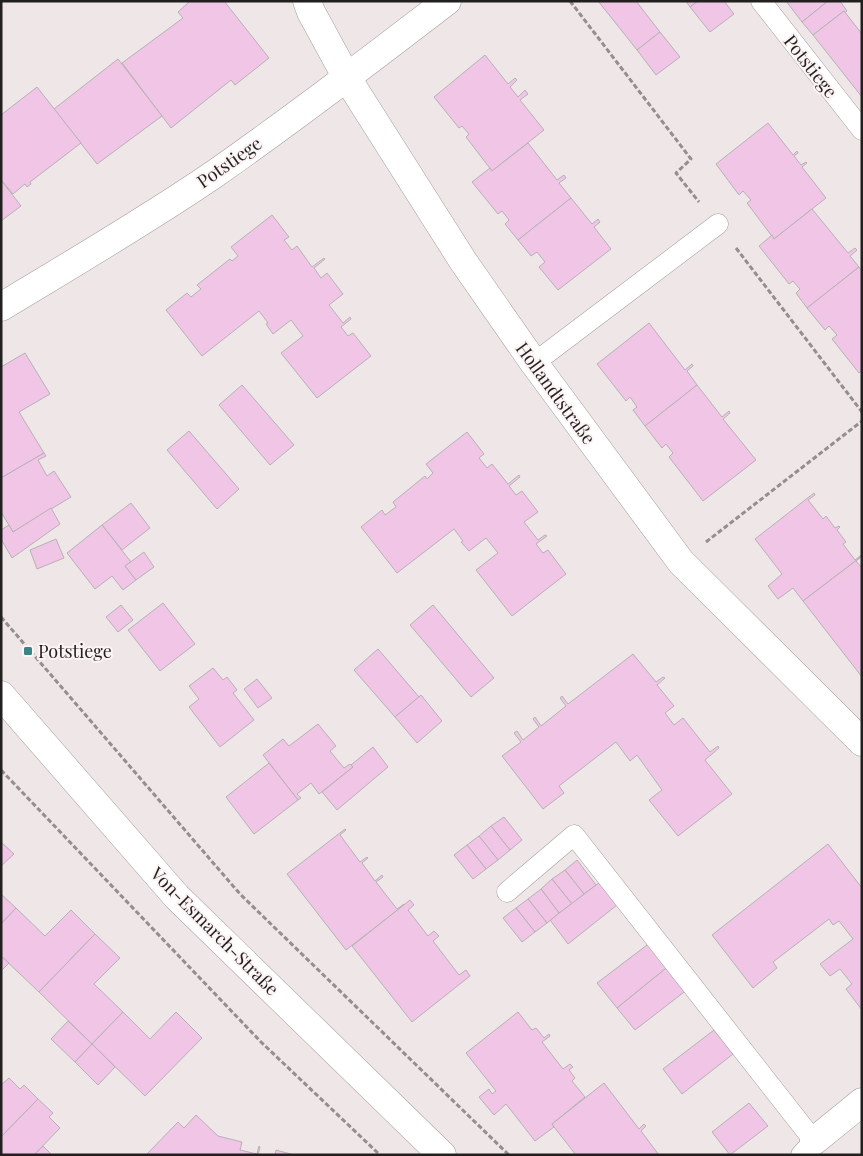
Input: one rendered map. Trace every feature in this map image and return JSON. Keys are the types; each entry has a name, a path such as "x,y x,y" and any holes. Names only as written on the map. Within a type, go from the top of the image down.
{"street":[{"name":"Hollandtstraße","path":"307,1 311,12 347,78 463,261 534,363 680,562 859,734"},
{"name":"Potstiege","path":"1,307 107,243 212,175 347,78 447,1"},
{"name":"Von-Esmarch-Straße","path":"1,695 177,897 442,1155"},
{"path":"807,1148 862,1102"}],"lane":[{"name":"Potstiege","path":"761,1 862,130"},
{"path":"534,363 718,224"},
{"path":"507,892 574,835 807,1148"}],"path":[{"path":"680,562 862,421"},
{"path":"1,617 240,894 509,1155"},
{"path":"1,770 261,1042 380,1155"}],"building":[{"path":"190,1 224,1 269,58 235,85 231,80 171,128 122,63 183,18 178,12"},
{"path":"598,1 636,1 660,32 637,50"},
{"path":"686,1 698,1 690,7"},
{"path":"698,1 724,1 734,14 710,32 690,7"},
{"path":"786,1 828,1 802,22"},
{"path":"828,1 840,1 847,11 845,13 844,11 813,35 802,22"},
{"path":"844,11 862,34 862,97 813,35"},
{"path":"660,32 680,57 656,75 637,50"},
{"path":"485,55 508,84 515,78 517,80 510,87 518,97 525,90 528,94 520,100 544,130 492,171 466,137 469,134 462,126 459,128 434,97"},
{"path":"118,59 162,116 97,164 54,109"},
{"path":"37,87 81,143 30,182 31,184 27,187 25,184 13,194 1,180 1,115"},
{"path":"768,123 793,155 797,151 798,153 794,156 801,165 807,163 802,167 826,198 774,239 747,203 751,200 743,191 739,195 716,164"},
{"path":"528,143 557,180 564,175 566,178 559,183 571,198 518,240 505,224 509,220 502,211 498,214 472,182 490,168 492,171"},
{"path":"1,180 21,206 1,221"},
{"path":"571,198 592,224 598,219 600,222 594,227 611,249 558,290 539,267 545,262 537,252 531,256 518,240"},
{"path":"812,209 848,253 855,248 857,250 850,256 859,267 807,308 796,293 800,289 793,281 789,284 759,246 772,235 774,239"},
{"path":"272,215 289,237 284,240 292,250 297,246 312,267 325,259 314,268 321,278 327,273 343,294 329,305 343,323 350,317 351,319 341,327 348,336 353,333 371,356 317,398 281,353 303,336 291,320 273,334 259,311 202,356 166,310 187,293 191,297 201,289 197,285 230,259 232,261 238,256 231,247"},
{"path":"859,267 862,271 862,370 859,373 832,339 837,335 829,326 825,330 807,308"},
{"path":"649,323 685,370 692,364 693,366 687,371 697,385 645,426 633,410 637,407 630,397 626,401 597,364"},
{"path":"25,353 50,394 19,412 44,453 1,478 1,367"},
{"path":"242,385 294,445 270,465 219,405"},
{"path":"697,385 722,417 729,411 730,413 723,419 756,460 703,501 669,457 673,453 666,444 662,448 645,426"},
{"path":"189,431 239,489 217,509 167,450"},
{"path":"467,432 484,454 479,458 487,468 492,464 508,484 519,475 520,477 509,486 516,495 522,491 538,512 524,522 538,540 545,535 547,536 536,544 543,553 548,550 566,574 512,616 476,570 498,553 486,538 469,551 461,542 463,541 454,529 397,573 361,527 382,510 385,515 396,507 393,502 425,476 427,479 433,473 426,464"},
{"path":"44,453 46,456 38,460 47,476 54,471 71,497 13,532 1,512 1,478"},
{"path":"814,493 815,495 808,500 823,519 826,516 835,528 840,527 837,530 846,542 843,544 855,560 862,556 803,601 793,588 778,599 768,586 782,574 755,539"},
{"path":"131,503 150,528 122,550 102,525"},
{"path":"51,508 60,524 12,558 1,539 1,530 9,525 13,532"},
{"path":"102,525 131,562 125,566 136,580 123,590 112,576 95,589 67,553"},
{"path":"56,539 64,558 37,569 30,550"},
{"path":"144,552 154,567 136,580 125,566"},
{"path":"862,556 856,561 862,568 862,677 803,601"},
{"path":"163,603 195,644 160,671 128,630"},
{"path":"121,605 133,620 118,632 106,617"},
{"path":"433,605 494,678 471,697 410,625"},
{"path":"378,649 419,697 395,717 354,670"},
{"path":"633,654 656,682 663,677 665,678 657,685 674,706 665,713 674,725 683,718 710,752 718,746 719,748 705,760 732,794 678,836 649,800 662,790 637,755 630,761 616,742 559,786 564,793 543,809 502,756 521,742 514,733 517,731 523,740 539,727 533,719 535,717 541,726 566,706 560,698 562,696 568,704"},
{"path":"213,668 223,680 227,677 237,690 233,693 254,720 220,747 189,707 199,699 189,686"},
{"path":"257,679 272,698 258,708 244,689"},
{"path":"421,695 442,721 417,743 395,717"},
{"path":"318,724 336,746 330,751 344,768 350,764 353,767 319,794 311,783 297,794 301,798 298,800 263,755 283,739 289,746"},
{"path":"373,747 388,767 337,810 322,792 353,767 351,765"},
{"path":"269,763 298,800 254,834 226,797"},
{"path":"504,817 522,840 510,850 491,826"},
{"path":"491,826 510,850 498,860 479,836"},
{"path":"345,829 340,835 360,862 368,858 362,863 375,881 382,875 383,877 376,882 397,909 404,904 346,950 287,874"},
{"path":"479,836 498,860 486,869 467,845"},
{"path":"1,842 14,854 1,866"},
{"path":"828,844 862,888 862,1010 846,989 852,984 840,969 830,976 820,964 853,939 839,921 833,925 829,919 773,962 777,968 753,988 712,935"},
{"path":"467,845 486,869 473,879 454,855"},
{"path":"577,860 596,885 584,894 565,870"},
{"path":"565,870 584,894 572,904 552,879"},
{"path":"552,879 572,904 559,913 541,889"},
{"path":"604,879 622,901 568,944 550,920"},
{"path":"541,889 559,913 547,923 528,899"},
{"path":"1,894 16,908 1,924"},
{"path":"528,899 547,923 535,932 516,908"},
{"path":"410,900 414,905 408,910 428,936 434,931 439,936 433,941 459,975 466,970 470,976 412,1022 352,946"},
{"path":"16,908 45,936 71,910 95,934 39,992 1,956 1,924"},
{"path":"516,908 535,932 522,942 503,918"},
{"path":"95,934 120,958 94,984 123,1012 92,1044 39,992"},
{"path":"651,942 670,965 617,1008 597,983"},
{"path":"1,956 9,963 1,971"},
{"path":"670,965 688,989 635,1030 617,1008"},
{"path":"123,1012 150,1039 176,1012 202,1038 145,1096 92,1044"},
{"path":"518,1012 532,1030 536,1028 544,1038 549,1034 550,1036 542,1042 563,1069 570,1064 573,1067 569,1070 575,1078 572,1081 585,1097 552,1124 554,1127 535,1141 506,1104 494,1115 479,1097 489,1089 492,1094 496,1091 466,1053"},
{"path":"68,1021 92,1044 75,1062 51,1039"},
{"path":"714,1030 733,1054 682,1094 663,1069"},
{"path":"92,1044 115,1067 98,1085 75,1062"},
{"path":"9,1078 20,1089 24,1085 38,1099 1,1137 1,1085"},
{"path":"604,1083 639,1129 644,1124 646,1126 641,1131 659,1155 576,1155 554,1127 552,1124"},
{"path":"38,1099 53,1113 49,1117 60,1128 34,1155 1,1155 1,1137"},
{"path":"749,1103 768,1126 730,1155 712,1132"},
{"path":"196,1115 218,1136 242,1142 240,1150 257,1154 259,1146 258,1155 146,1155 178,1122 184,1128"},
{"path":"43,1146 52,1155 34,1155"},
{"path":"276,1150 294,1155 275,1155"}],"place":[{"name":"Potstiege","path":"28,651"}]}
